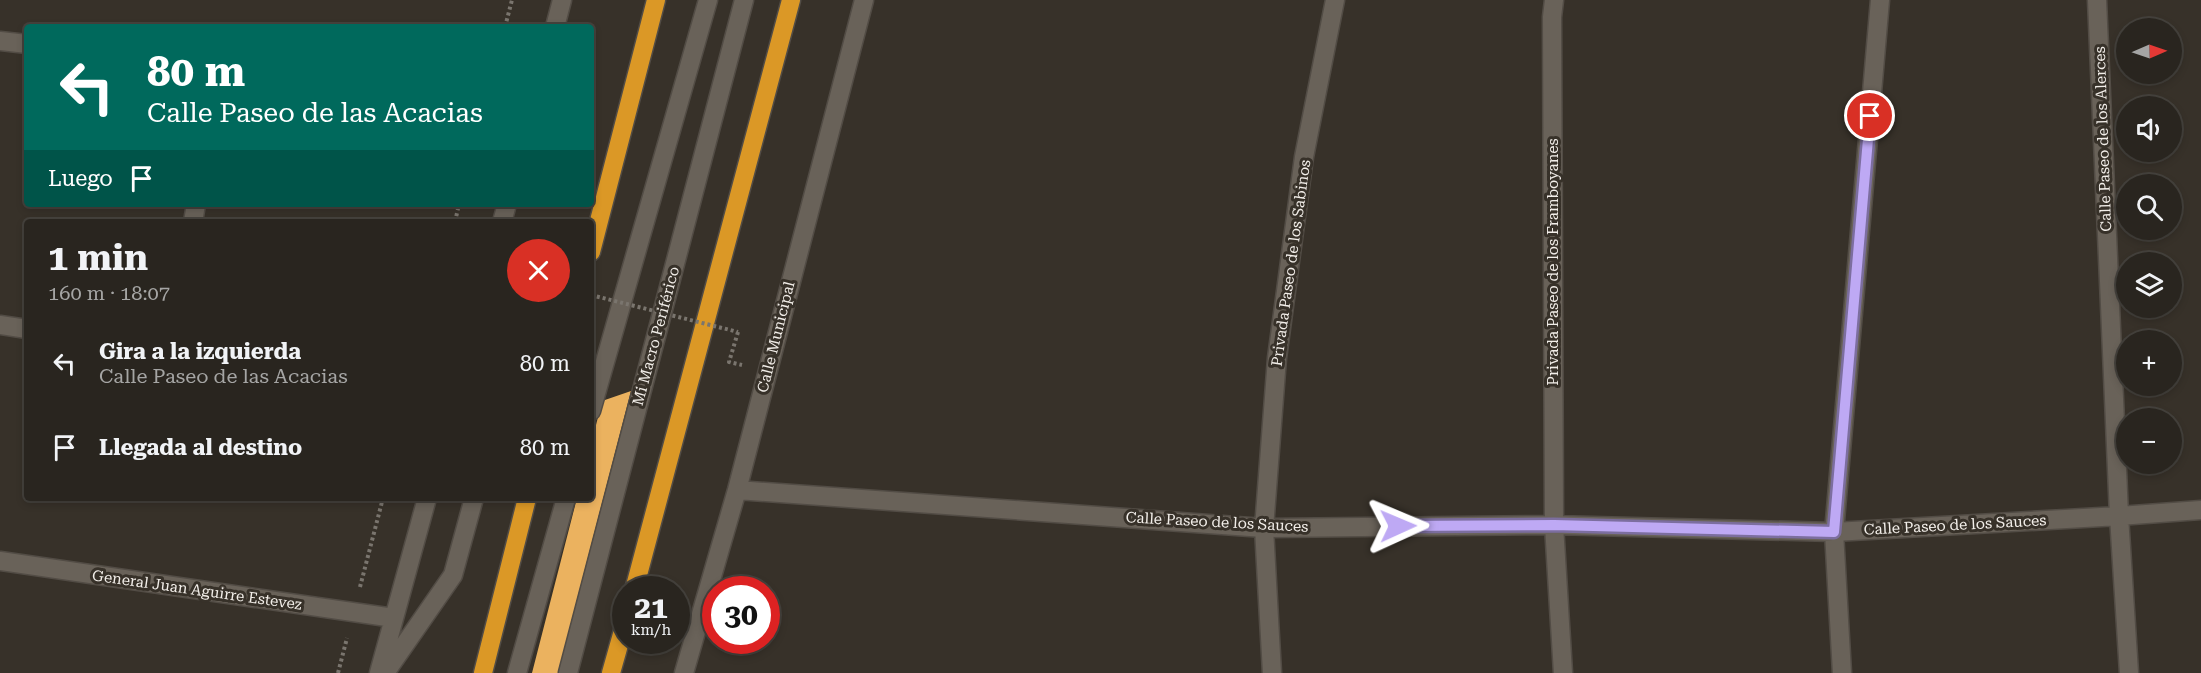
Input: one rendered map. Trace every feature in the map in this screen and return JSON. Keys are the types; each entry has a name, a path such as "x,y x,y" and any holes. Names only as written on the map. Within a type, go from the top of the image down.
{"highway":[{"path":"594,241 657,0"},
{"path":"638,576 791,0"},
{"path":"483,673 526,501"},
{"path":"611,673 616,654"}],"street":[{"path":"556,24 562,0"},
{"path":"594,400 708,0"},
{"name":"Mi Macro Periférico","path":"568,673 744,0"},
{"name":"Calle Municipal","path":"684,673 737,490 864,0"},
{"name":"Privada Paseo de los Sabinos","path":"1272,673 1264,528 1277,358 1304,157 1335,0"},
{"name":"Privada Paseo de los Framboyanes","path":"1554,0 1554,525 1563,673"},
{"path":"1842,673 1834,532 1880,0"},
{"name":"Calle Paseo de los Alerces","path":"2097,0 2119,516 2129,673"},
{"path":"0,41 24,44"},
{"path":"0,325 24,329"},
{"name":"Calle Paseo de los Sauces","path":"737,490 1264,528 1554,525 1834,532 2201,510"},
{"path":"379,673 426,501"},
{"path":"385,673 453,575 473,501"},
{"path":"516,673 565,501"},
{"name":"General Juan Aguirre Estevez","path":"0,561 394,618"}],"path":[{"path":"506,24 512,0"},
{"path":"594,296 738,332 729,362"}],"building":[{"path":"631,391 558,673 532,673 576,501 594,501 594,433 602,401"}],"route":[{"path":"1398,526 1554,525 1834,532 1870,116"}]}
